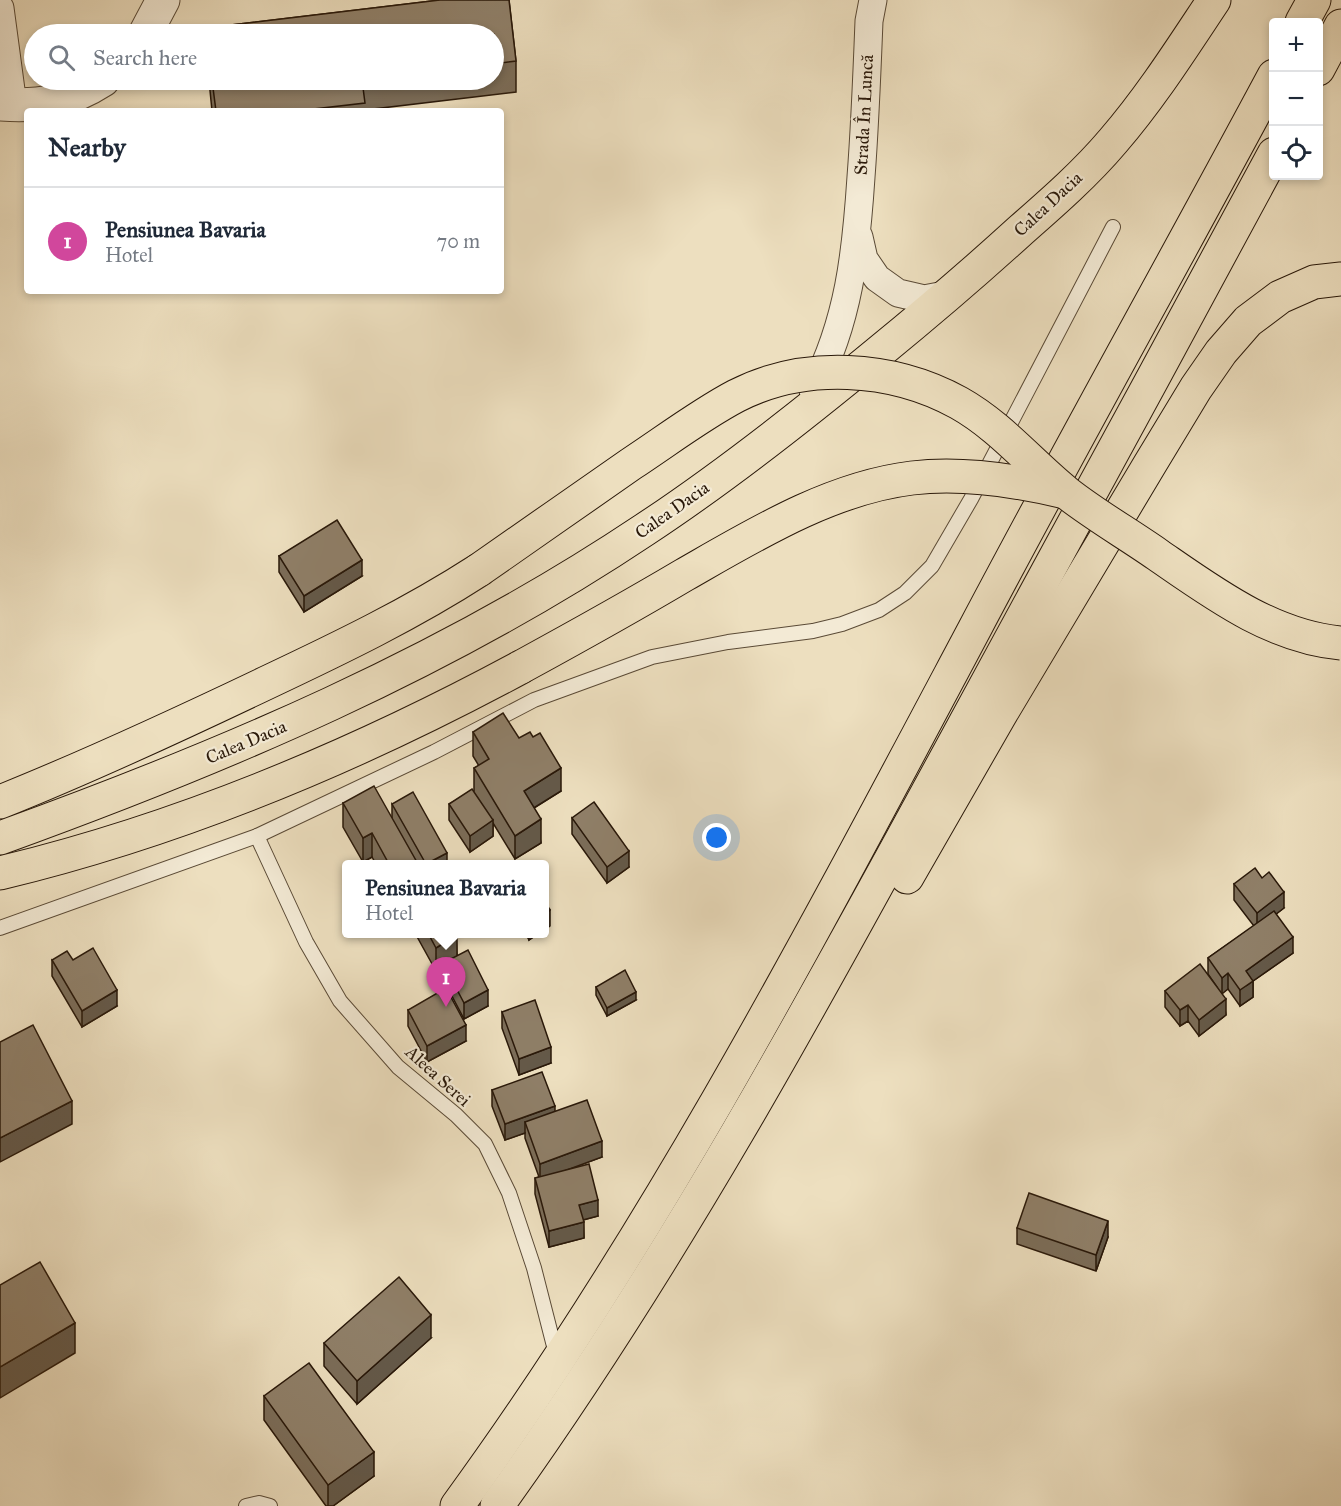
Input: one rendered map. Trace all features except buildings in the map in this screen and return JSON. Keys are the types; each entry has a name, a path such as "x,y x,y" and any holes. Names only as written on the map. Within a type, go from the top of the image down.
{"main road":[{"name":"Calea Dacia","path":"0,838 104,801 311,714 448,645 593,563 644,530 797,420 950,294 1047,207 1112,142 1161,80 1214,0"},
{"path":"1304,18 1314,0"},
{"path":"1323,60 1341,26"},
{"path":"457,1506 558,1359 684,1155 816,927 1008,565 1269,85"},
{"path":"497,1506 566,1407 715,1172 846,944 1269,163"},
{"path":"846,944 893,902 1057,619 1173,426 1221,352 1248,321 1280,297 1314,282 1341,279"},
{"path":"0,802 149,740 419,606 479,570 728,401 771,382 802,374 837,372 873,375 907,382 936,392 960,404 989,424 1067,493 1199,583 1245,611 1288,632 1341,643"},
{"path":"0,873 125,840 261,790 418,721 521,667 743,541 838,497 878,484 913,478 953,477 997,479 1067,493"}],"street":[{"path":"150,24 163,0"},
{"name":"Strada În Luncă","path":"797,420 820,375 839,328 852,280 858,230 869,21 873,0"},
{"path":"0,8 7,105 41,105 69,98 84,90"},
{"name":"Strada În Luncă","path":"858,230 864,259 877,278 898,294 924,299 950,294"}],"lane":[{"path":"0,928 257,836 434,752 534,700 652,657 728,642 813,631 842,624 879,610 905,592 932,566 971,499 1113,227"},
{"name":"Aleea Serei","path":"257,836 306,942 340,1000 398,1066 448,1108 485,1144 509,1193 534,1268 558,1359"},
{"path":"246,1506 259,1503 270,1506"}],"place":[{"name":"Pensiunea Bavaria","path":"446,1007"}]}
